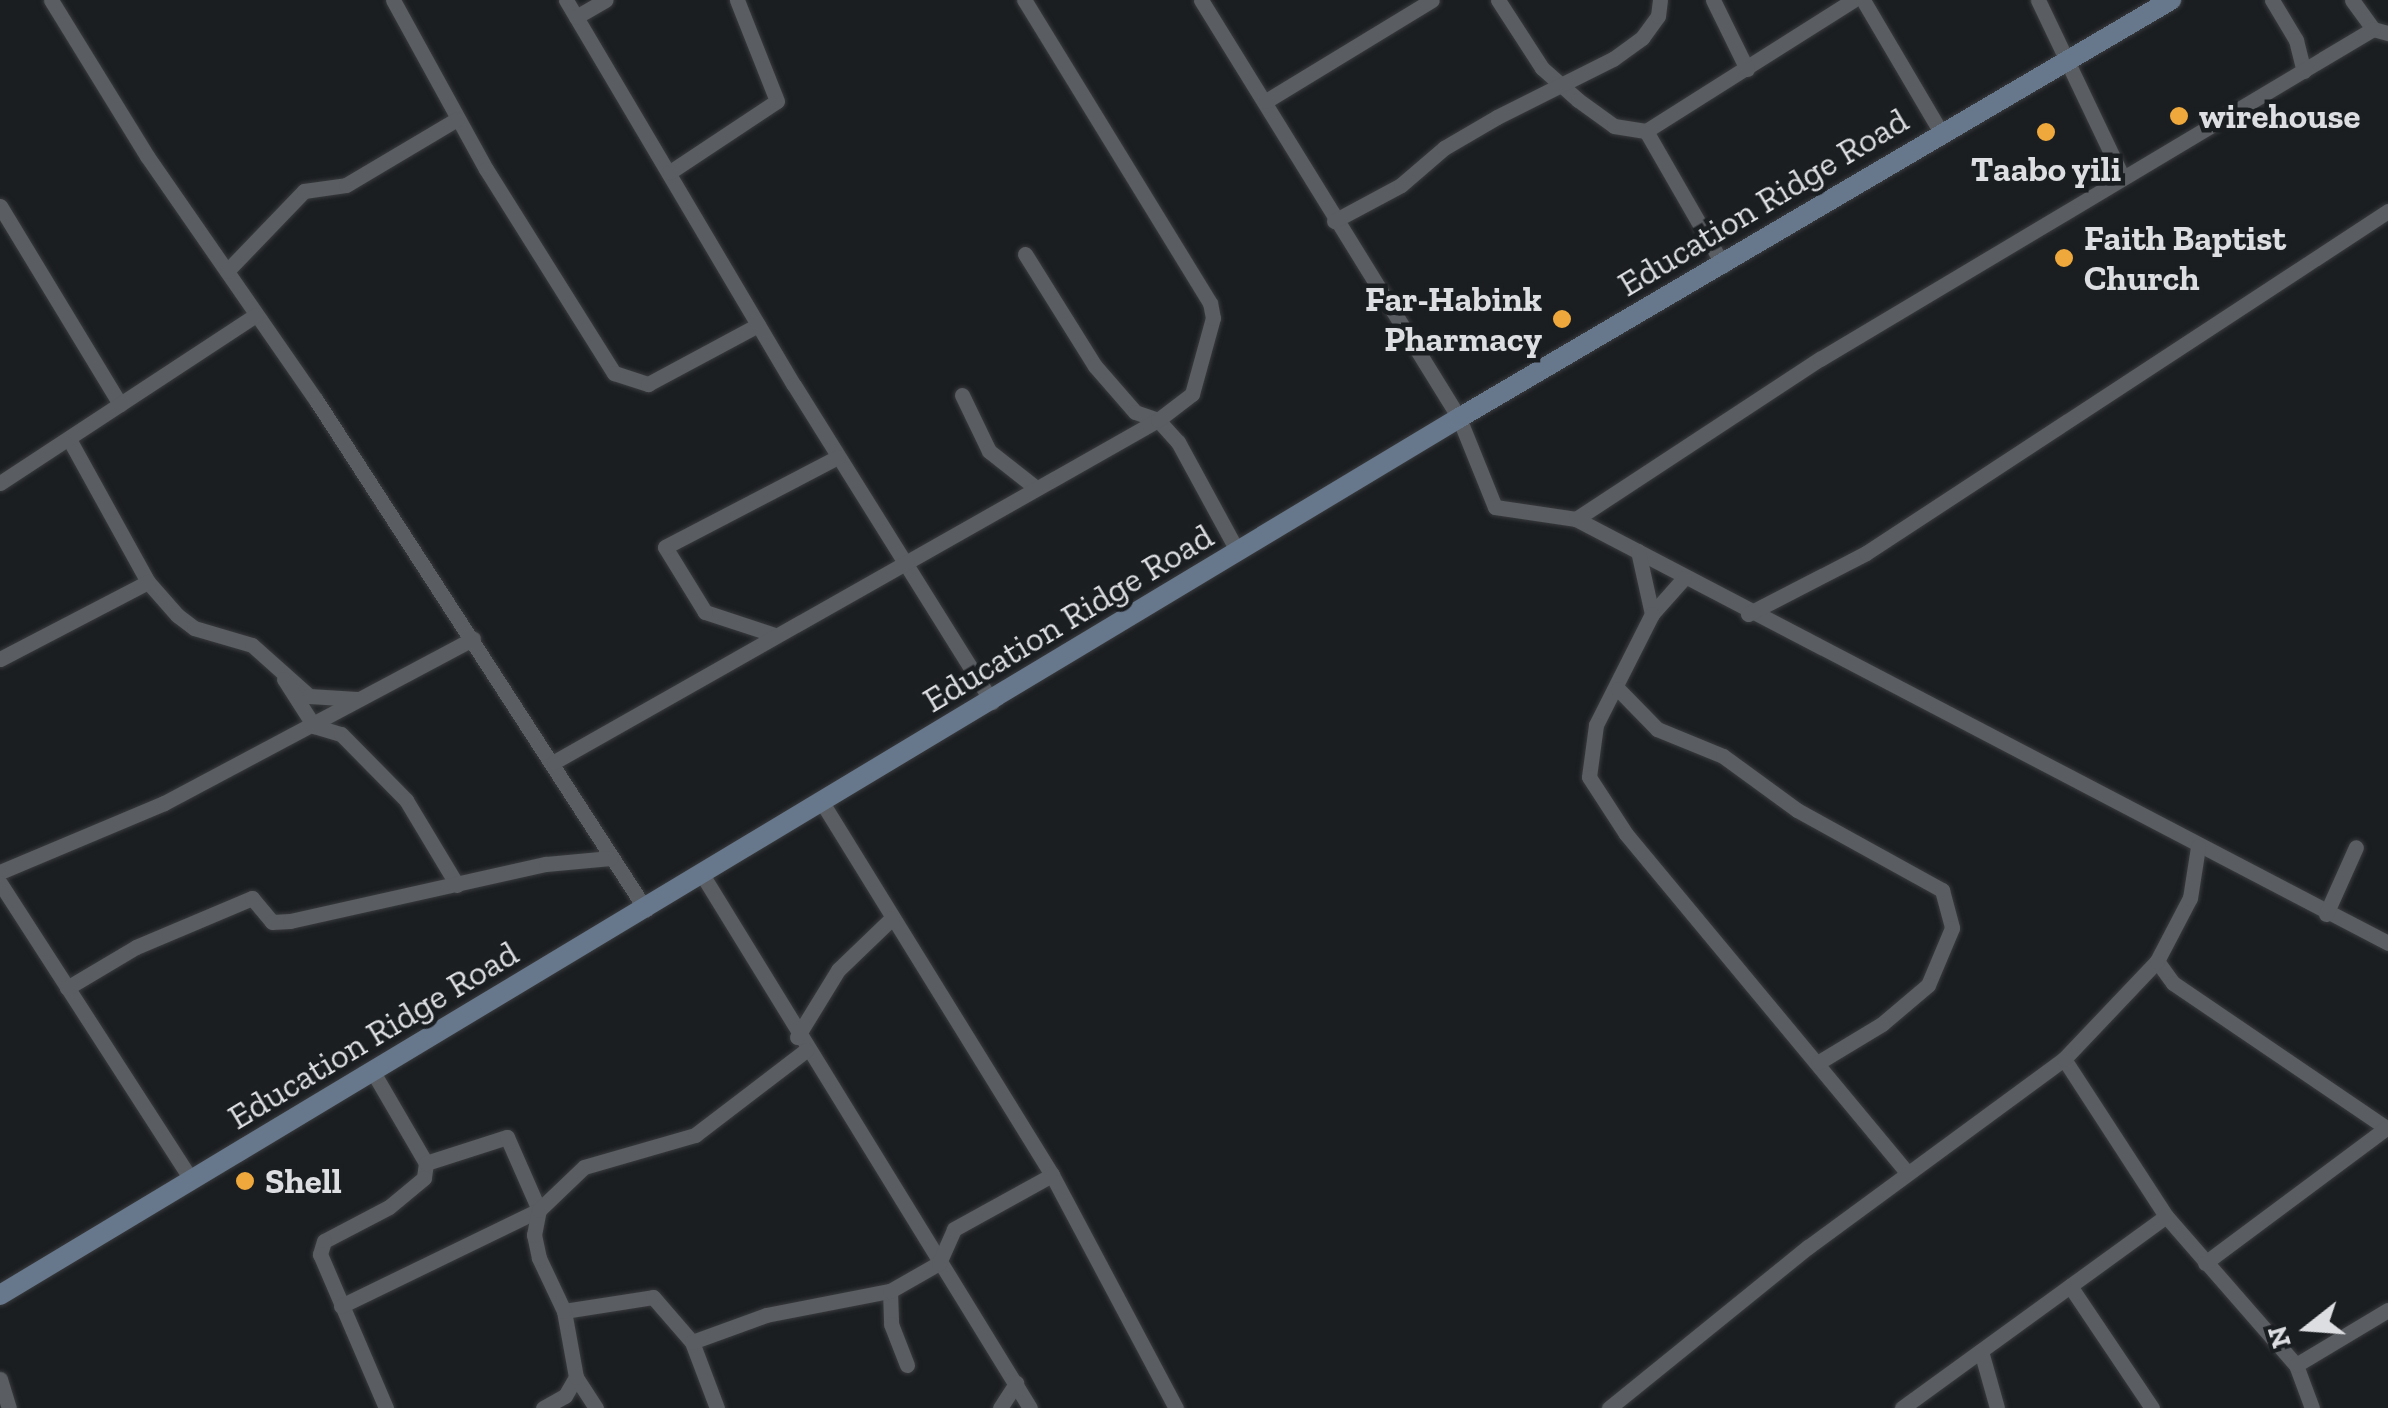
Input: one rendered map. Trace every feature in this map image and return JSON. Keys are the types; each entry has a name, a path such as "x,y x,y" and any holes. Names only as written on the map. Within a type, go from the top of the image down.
{"main road":[{"name":"Education Ridge Road","path":"0,1295 823,804 1459,418 2172,0"}],"street":[{"path":"51,0 554,762 646,910"},
{"path":"393,0 457,118 614,373 648,384 758,326"},
{"path":"566,0 758,326 838,456 909,560 992,702"},
{"path":"576,17 606,0"},
{"path":"670,172 777,101 737,0"},
{"path":"554,762 1158,420 1194,389 1213,318 1210,303 1024,0"},
{"path":"1201,0 1459,418 1485,494 1496,507 1576,519 1748,614 2388,943"},
{"path":"1266,101 1432,0"},
{"path":"1498,0 1542,68 1605,122 1646,130 1853,0"},
{"path":"1334,221 1400,186 1444,148 1497,117 1566,88 1642,38 1658,16 1660,0"},
{"path":"1713,0 1747,69"},
{"path":"1862,0 1942,134"},
{"path":"2038,0 2072,61 2122,176"},
{"path":"2272,0 2296,40 2304,71"},
{"path":"1576,519 1820,359 2104,195 2122,176 2380,31 2352,0"},
{"path":"227,271 304,191 346,185 457,118"},
{"path":"1646,130 1723,265"},
{"path":"0,206 120,404"},
{"path":"1748,614 1866,554 2388,211"},
{"path":"1025,254 1095,366 1134,412 1158,420 1178,442 1238,552"},
{"path":"0,483 256,315"},
{"path":"962,395 989,451 1036,488"},
{"path":"68,439 148,582 194,628 252,645 318,700 363,698"},
{"path":"775,635 705,612 665,546 838,456"},
{"path":"1638,551 1652,614"},
{"path":"1684,578 1652,614 1588,755 1598,798 1908,1173"},
{"path":"0,659 148,582"},
{"path":"0,872 164,803 472,639"},
{"path":"283,674 314,726 340,734 406,800 457,885"},
{"path":"1618,690 1658,729 1723,756 1797,810 1942,890 1952,928 1928,985 1882,1024 1819,1062"},
{"path":"823,804 1052,1174 1176,1408"},
{"path":"2326,914 2356,847"},
{"path":"1608,1408 1908,1173 2064,1059 2157,961 2190,898 2198,848"},
{"path":"68,988 136,947 245,900 258,899 272,922 290,921 546,864 611,858"},
{"path":"703,876 801,1044 1030,1408"},
{"path":"0,883 192,1180"},
{"path":"341,1306 539,1210 584,1167 695,1136 801,1044 838,970 892,918"},
{"path":"2157,961 2173,984 2387,1128 2205,1263"},
{"path":"2064,1059 2166,1216 2296,1365 2312,1408"},
{"path":"373,1072 426,1163 424,1178 411,1192 320,1246 341,1306 386,1408"},
{"path":"426,1163 507,1137 539,1210 534,1235 539,1258 564,1311 576,1378 596,1408"},
{"path":"692,1342 766,1314 890,1291 939,1264 954,1229 1052,1174"},
{"path":"1902,1408 2166,1216"},
{"path":"2070,1286 2152,1408"},
{"path":"890,1291 891,1324 907,1365"},
{"path":"564,1311 653,1297 692,1342 717,1408"},
{"path":"2296,1365 2388,1310"},
{"path":"1981,1351 1996,1408"},
{"path":"0,1378 9,1408"},
{"path":"543,1408 565,1396 576,1378"},
{"path":"1000,1408 1016,1384"}],"place":[{"name":"wirehouse","path":"2179,116"},
{"name":"Taabo yili","path":"2046,132"},
{"name":"Faith Baptist Church","path":"2064,258"},
{"name":"Far-Habink Pharmacy","path":"1562,319"},
{"name":"Shell","path":"245,1181"}]}
